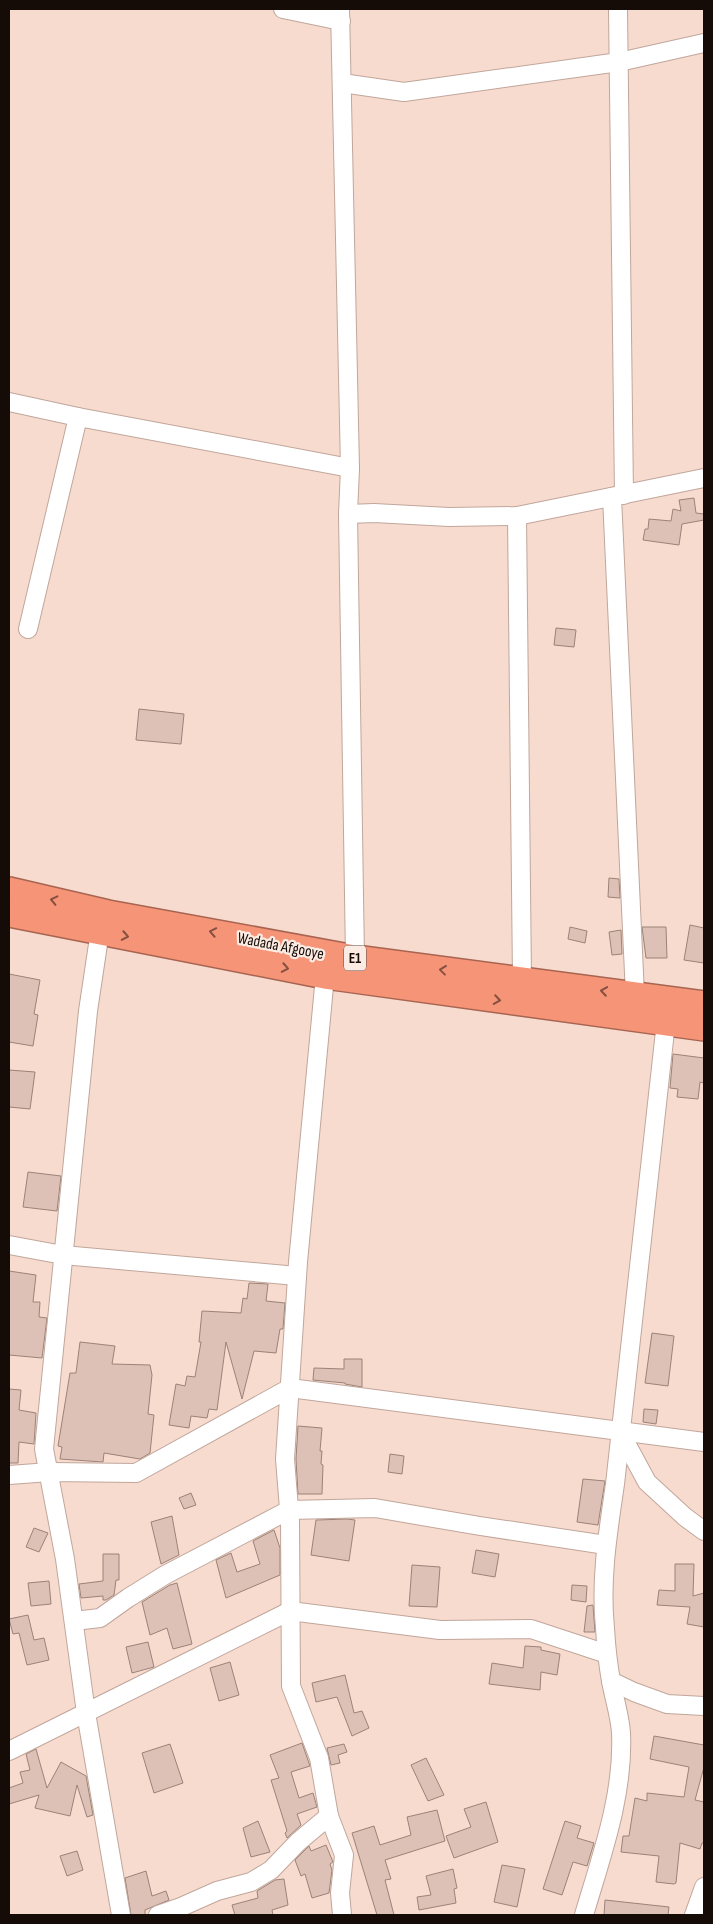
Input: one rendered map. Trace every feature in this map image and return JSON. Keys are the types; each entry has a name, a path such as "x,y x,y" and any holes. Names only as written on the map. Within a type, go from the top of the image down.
{"highway":[{"name":"Wadada Afgooye","path":"9,890 108,913 355,958 704,1004"},
{"name":"Wadada Afgooye","path":"9,914 325,976 704,1028"}],"street":[{"path":"283,9 341,15 350,468 348,514 355,958"},
{"path":"618,9 618,496 635,995"},
{"path":"342,83 404,92 619,62 704,43"},
{"path":"9,402 78,417 350,468"},
{"path":"28,629 78,417"},
{"path":"348,514 374,513 449,517 517,516 704,478"},
{"path":"517,516 522,980"},
{"path":"100,931 88,1011 44,1449 50,1472 65,1559 86,1713 121,1915"},
{"path":"325,976 297,1276 285,1458 289,1510 291,1686 319,1758 329,1816 344,1855 340,1893 342,1915"},
{"path":"584,1915 610,1827 619,1776 621,1733 611,1681 603,1593 606,1545 666,1022"},
{"path":"9,1245 63,1255 297,1276"},
{"path":"9,1475 50,1472 136,1473 290,1388 704,1442"},
{"path":"620,1432 646,1482 685,1517 704,1531"},
{"path":"74,1621 100,1618 165,1575 289,1510 375,1508 606,1545"},
{"path":"9,1751 290,1611 440,1630 530,1629 608,1654"},
{"path":"611,1681 667,1704 704,1706"},
{"path":"158,1915 217,1891 251,1882 271,1870 298,1842 329,1816"},
{"path":"694,1915 704,1887"}],"building":[{"path":"694,498 696,513 704,514 704,520 682,524 679,545 643,540 645,529 648,529 649,519 671,521 673,509 681,511 679,500"},
{"path":"556,628 576,630 574,647 554,645"},
{"path":"139,709 184,714 181,744 136,740"},
{"path":"609,878 619,879 620,898 608,897"},
{"path":"690,925 704,928 704,963 684,960"},
{"path":"570,927 587,931 585,943 568,939"},
{"path":"642,927 666,927 667,958 646,958"},
{"path":"621,930 622,954 612,955 609,932"},
{"path":"9,974 40,980 34,1014 38,1015 33,1046 9,1042"},
{"path":"673,1054 704,1058 704,1083 700,1082 698,1099 677,1097 678,1089 670,1088"},
{"path":"9,1070 35,1072 30,1109 9,1107"},
{"path":"28,1172 61,1176 57,1211 23,1207"},
{"path":"9,1271 36,1275 33,1302 40,1302 39,1317 47,1318 42,1358 9,1355"},
{"path":"249,1283 268,1284 266,1301 285,1303 283,1329 280,1329 276,1353 254,1351 242,1399 226,1342 217,1410 209,1409 207,1418 191,1416 189,1428 169,1425 176,1384 185,1386 187,1376 195,1377 201,1342 199,1342 202,1311 241,1313 243,1298 247,1299"},
{"path":"652,1333 674,1336 668,1386 645,1383"},
{"path":"80,1342 115,1346 112,1364 150,1365 152,1375 148,1414 154,1415 150,1453 140,1459 104,1453 103,1462 60,1459 62,1447 58,1446 70,1373 76,1373"},
{"path":"344,1359 362,1359 362,1387 345,1383 313,1380 314,1368 344,1369"},
{"path":"9,1389 21,1390 19,1410 36,1413 34,1444 19,1442 18,1463 9,1463"},
{"path":"644,1409 658,1410 656,1424 643,1422"},
{"path":"298,1426 322,1428 320,1451 322,1451 321,1464 323,1465 322,1494 298,1494 296,1459"},
{"path":"390,1454 404,1456 402,1474 388,1472"},
{"path":"583,1479 605,1481 598,1525 577,1522"},
{"path":"191,1493 196,1505 184,1509 179,1498"},
{"path":"172,1516 179,1555 161,1564 151,1522"},
{"path":"316,1520 355,1520 349,1561 311,1555"},
{"path":"34,1528 48,1533 39,1552 26,1547"},
{"path":"274,1530 280,1548 280,1575 226,1598 216,1560 231,1553 237,1572 260,1564 253,1541"},
{"path":"476,1550 499,1554 495,1577 472,1573"},
{"path":"103,1554 119,1554 119,1580 116,1580 114,1595 106,1600 103,1600 103,1596 81,1598 79,1584 103,1581"},
{"path":"675,1564 694,1564 693,1596 704,1593 704,1627 687,1624 690,1607 657,1605 659,1590 675,1591"},
{"path":"412,1565 440,1567 437,1607 409,1606"},
{"path":"49,1581 51,1604 31,1606 28,1583"},
{"path":"177,1583 192,1644 173,1649 167,1628 150,1635 142,1602 170,1585"},
{"path":"572,1585 587,1586 586,1602 571,1600"},
{"path":"593,1605 595,1632 584,1632 587,1606"},
{"path":"28,1615 34,1640 44,1638 49,1660 27,1665 19,1633 13,1634 9,1619"},
{"path":"148,1642 154,1667 132,1673 126,1647"},
{"path":"525,1646 541,1647 541,1650 560,1654 557,1675 541,1672 540,1690 489,1684 492,1663 523,1668"},
{"path":"230,1662 239,1695 219,1701 210,1668"},
{"path":"345,1675 354,1713 362,1711 369,1728 352,1736 337,1697 316,1702 312,1683"},
{"path":"654,1736 704,1745 704,1767 695,1800 704,1802 704,1843 702,1843 700,1849 680,1843 676,1883 674,1884 656,1882 659,1856 621,1852 623,1836 629,1836 635,1798 647,1801 647,1793 684,1797 689,1767 650,1759"},
{"path":"302,1743 310,1766 291,1772 299,1798 313,1793 317,1807 297,1814 301,1825 287,1838 285,1833 287,1831 271,1780 279,1778 270,1755"},
{"path":"170,1744 183,1783 154,1793 142,1753"},
{"path":"344,1744 347,1752 338,1755 340,1763 331,1765 327,1748"},
{"path":"36,1749 47,1788 61,1762 86,1776 93,1815 87,1817 77,1785 70,1816 35,1808 39,1795 9,1804 9,1788 23,1783 20,1772 30,1770 26,1754"},
{"path":"426,1758 444,1795 428,1801 411,1765"},
{"path":"486,1802 498,1842 454,1858 446,1836 471,1827 464,1809"},
{"path":"437,1810 445,1841 385,1860 391,1879 385,1880 394,1915 377,1915 352,1833 374,1826 380,1845 411,1835 407,1817"},
{"path":"258,1821 270,1852 251,1857 243,1828"},
{"path":"565,1821 581,1826 577,1838 594,1843 587,1866 573,1862 562,1895 543,1889"},
{"path":"326,1845 333,1862 330,1864 332,1870 329,1893 312,1898 305,1874 301,1876 295,1860 309,1846 311,1851"},
{"path":"77,1851 83,1870 67,1876 60,1856"},
{"path":"502,1865 525,1869 517,1907 494,1902"},
{"path":"453,1869 457,1888 454,1889 456,1903 419,1910 417,1897 431,1895 426,1876"},
{"path":"146,1871 152,1896 166,1891 169,1900 145,1910 145,1915 131,1915 125,1878"},
{"path":"284,1879 288,1905 272,1910 273,1915 235,1915 232,1905 258,1898 257,1891 275,1880"},
{"path":"605,1900 669,1907 668,1915 604,1915"}]}
